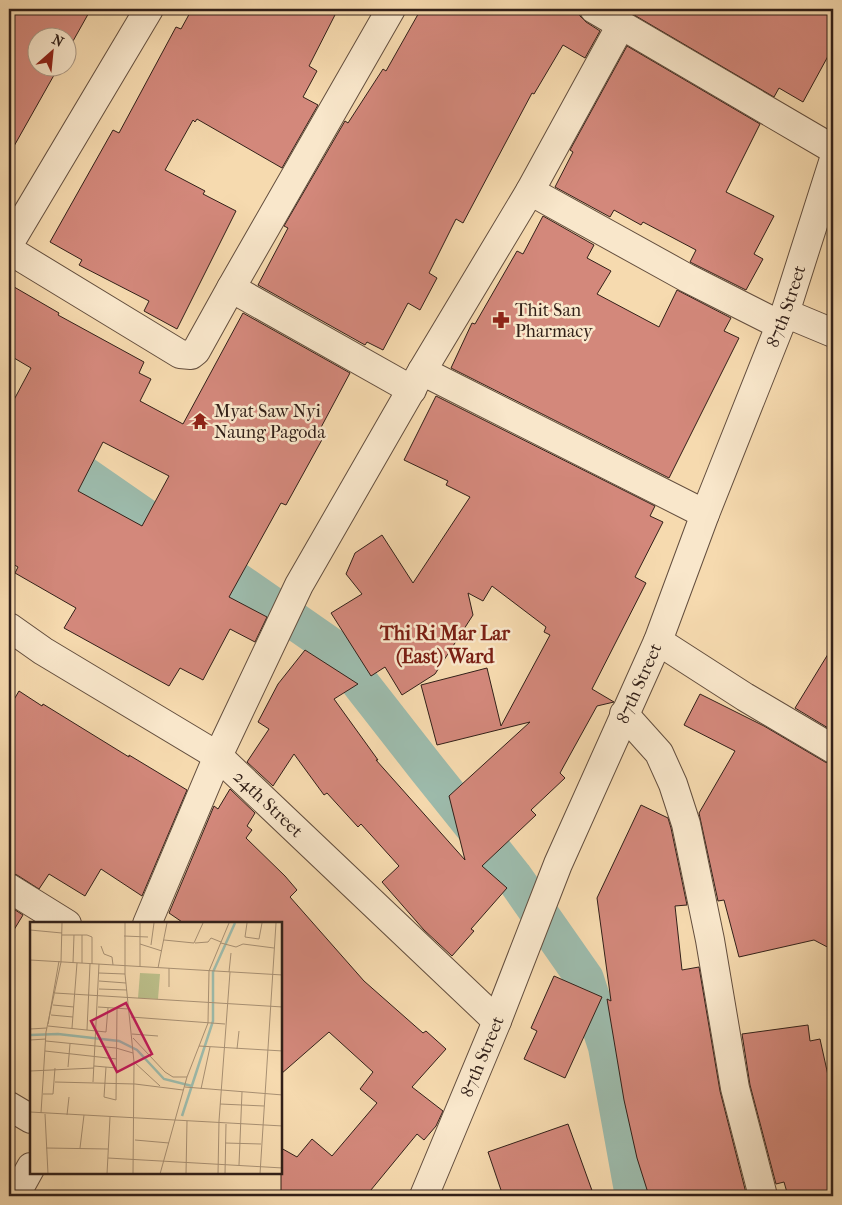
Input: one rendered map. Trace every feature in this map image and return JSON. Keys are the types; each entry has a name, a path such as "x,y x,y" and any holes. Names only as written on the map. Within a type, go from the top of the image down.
{"street":[{"path":"9,244 149,9"},
{"path":"9,250 180,354 191,356 196,351 230,288 391,9"},
{"path":"594,9 833,149"},
{"path":"148,922 218,756 299,585 417,380 530,190 621,25"},
{"name":"87th Street","path":"426,1195 558,864 658,641 705,514 783,319 833,162"},
{"path":"530,190 687,278 783,319 833,333"},
{"path":"230,288 417,380 705,514"},
{"name":"24th Street","path":"9,627 43,651 218,756 497,1021"},
{"path":"658,641 745,697 833,749"},
{"path":"624,714 660,753 673,784 686,824 710,940 735,1088 763,1196"},
{"path":"9,888 64,922"},
{"path":"9,1106 30,1118"},
{"path":"15,1196 30,1169"}],"building":[{"path":"9,9 91,9 78,32 78,28 28,28 28,78 52,78 9,155"},
{"path":"192,9 338,9 309,66 317,71 303,97 318,105 282,168 197,119 195,122 193,120 165,170 205,191 203,194 236,211 177,329 144,311 149,301 79,265 82,260 50,242 113,130 119,133 176,27 181,29"},
{"path":"421,9 578,9 580,16 586,22 600,31 585,58 563,45 534,94 532,93 463,223 456,219 429,273 437,278 420,310 408,303 383,350 367,342 365,345 258,285 288,228 284,226 345,121 348,123 383,69 386,71"},
{"path":"624,9 833,9 833,47 803,102 779,88 774,97"},
{"path":"627,46 760,124 726,192 774,216 754,254 763,259 746,290 690,262 696,250 643,222 641,225 614,210 610,217 555,187 573,152 570,150"},
{"path":"543,216 594,245 587,258 611,271 597,294 659,327 677,290 731,318 724,331 739,338 669,478 451,368 472,323 475,324 517,251 523,254"},
{"path":"9,284 59,313 58,315 144,362 139,373 151,379 140,401 183,424 243,313 350,373 318,433 324,436 286,505 281,503 229,597 267,617 255,642 230,629 203,680 180,668 169,686 64,628 76,608 15,573 18,567 9,562 9,409 31,368 9,355","holes":["103,442 169,476 142,526 78,491"]},
{"path":"436,396 655,506 650,516 663,522 635,577 646,583 592,689 614,702 597,706 560,773 565,778 531,810 536,815 482,866 507,888 471,929 474,931 452,956 424,930 382,882 399,866 361,824 358,827 327,793 324,795 294,754 273,786 247,762 269,729 258,722 278,684 305,650 358,684 334,699 378,760 376,760 465,860 449,796 530,722 437,745 421,685 487,668 501,726 550,635 544,632 546,627 492,586 483,601 468,593 473,615 435,674 402,695 385,667 371,676 331,613 362,594 346,574 355,553 382,535 413,583 470,497 446,485 448,481 404,460"},
{"path":"833,646 833,731 795,708"},
{"path":"19,691 187,790 142,896 101,869 85,896 49,874 39,889 9,872 9,708"},
{"path":"700,694 764,726 833,765 833,950 814,940 739,957 724,900 718,901 699,813 735,751 684,725"},
{"path":"230,789 255,813 247,826 252,830 246,838 297,890 290,897 364,981 423,1033 426,1031 446,1049 412,1087 443,1111 436,1126 424,1140 417,1134 366,1196 281,1196 282,1149 297,1157 312,1139 332,1156 377,1103 360,1089 373,1072 329,1032 282,1073 282,922 182,922 169,913 214,806 218,809"},
{"path":"641,805 668,818 671,828 687,905 675,906 682,970 699,967 720,1091 746,1193 732,1196 649,1196 637,1158 624,1100 607,999 611,1001 597,898"},
{"path":"9,906 23,915 9,938"},
{"path":"554,976 602,997 565,1078 524,1059 537,1031 531,1028"},
{"path":"808,1025 810,1041 820,1039 833,1098 833,1196 788,1196 784,1182 776,1184 750,1085 742,1034"},
{"path":"568,1124 594,1196 503,1196 488,1152"}],"waterway":[{"path":"9,423 332,647 513,876 585,979 607,1047 634,1196"}],"place":[{"name":"Thit San Pharmacy","path":"501,320"},
{"name":"Myat Saw Nyi Naung Pagoda","path":"200,421"}],"district":[{"name":"Thi Ri Mar Lar (East) Ward","path":"445,644"}]}
